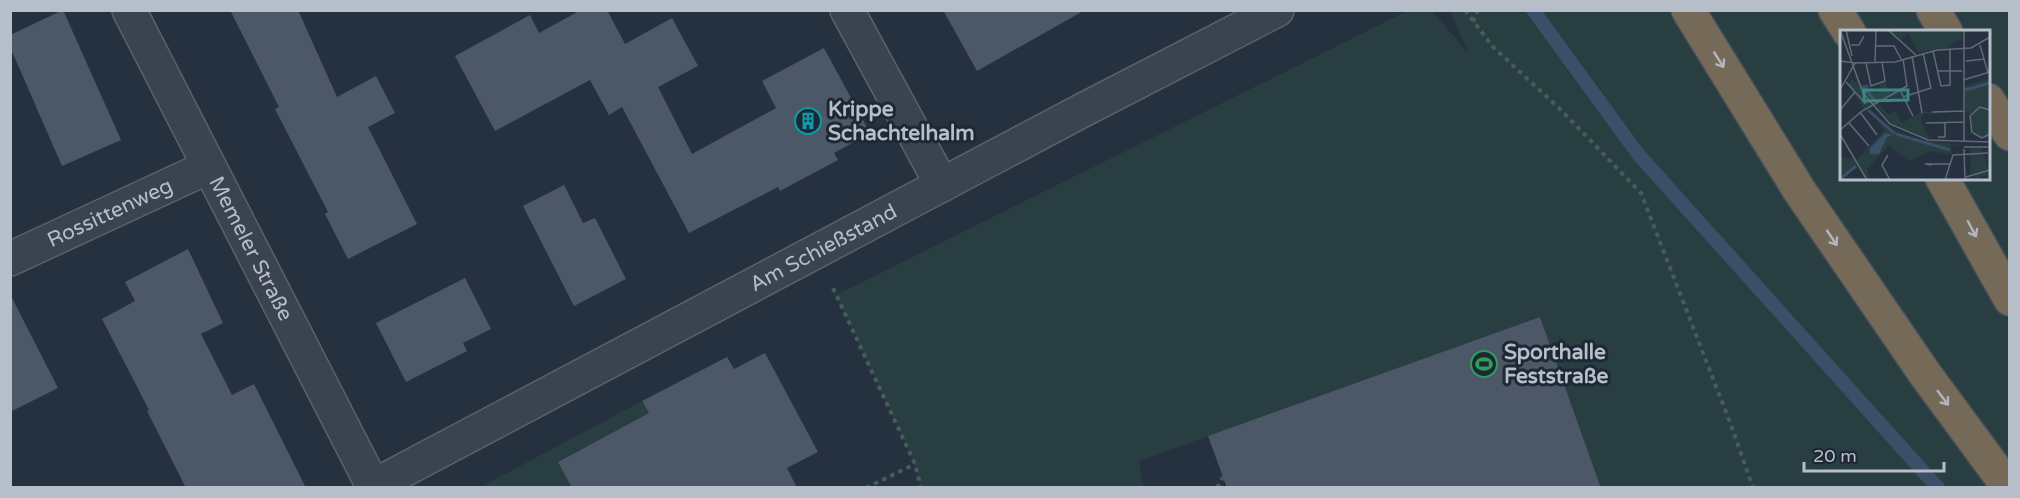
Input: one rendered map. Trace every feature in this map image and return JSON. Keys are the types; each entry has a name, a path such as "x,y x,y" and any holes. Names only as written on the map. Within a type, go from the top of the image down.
{"highway":[{"path":"1688,10 1799,190 1924,374 2009,488"},
{"path":"1835,10 1848,30"},
{"path":"1933,10 1945,30"},
{"path":"1990,102 2010,134"},
{"path":"1943,180 2010,299"}],"street":[{"name":"Memeler Straße","path":"129,10 371,487"},
{"path":"847,10 942,185"},
{"name":"Am Schießstand","path":"371,487 1277,10"},
{"name":"Rossittenweg","path":"10,259 208,167"}],"path":[{"path":"1465,10 1493,47 1560,109 1641,193 1753,488"},
{"path":"1473,22 1478,10"},
{"path":"814,253 915,464 921,488"},
{"path":"866,488 915,464"},
{"path":"1217,488 1223,477"}],"green space":[{"path":"1407,11 1432,11 1469,54 1450,11 2009,11 2009,487 1601,487 1540,317 1139,461 1143,487 921,487 915,464 836,295"},
{"path":"642,401 649,413 559,461 572,487 479,488"}],"building":[{"path":"63,10 121,140 62,166 10,47 10,35"},
{"path":"230,10 298,10 337,97 376,76 395,113 368,127 417,224 348,259 325,214 328,212 275,109 279,107"},
{"path":"581,10 607,10 625,44 672,18 698,66 658,87 692,154 776,108 762,81 824,48 870,133 834,153 838,160 780,191 778,187 689,233 622,107 609,115 590,80 495,131 455,56 530,15 539,33"},
{"path":"943,10 1085,10 977,71"},
{"path":"564,185 583,223 595,218 626,279 574,306 523,206"},
{"path":"188,249 223,323 201,334 232,395 254,384 306,488 186,488 147,411 149,410 102,319 135,301 125,282"},
{"path":"465,278 491,329 463,343 467,351 406,382 376,323"},
{"path":"10,294 58,388 10,412"},
{"name":"Sporthalle Feststraße","path":"1540,317 1601,488 1227,488 1208,436"},
{"path":"765,353 818,452 787,468 797,488 572,488 558,462 649,413 642,401 727,357 734,369"}],"waterway":[{"path":"1533,10 1638,154 1938,488"}],"place":[{"name":"Krippe Schachtelhalm","path":"808,121"},
{"name":"Sporthalle Feststraße","path":"1484,364"}]}
